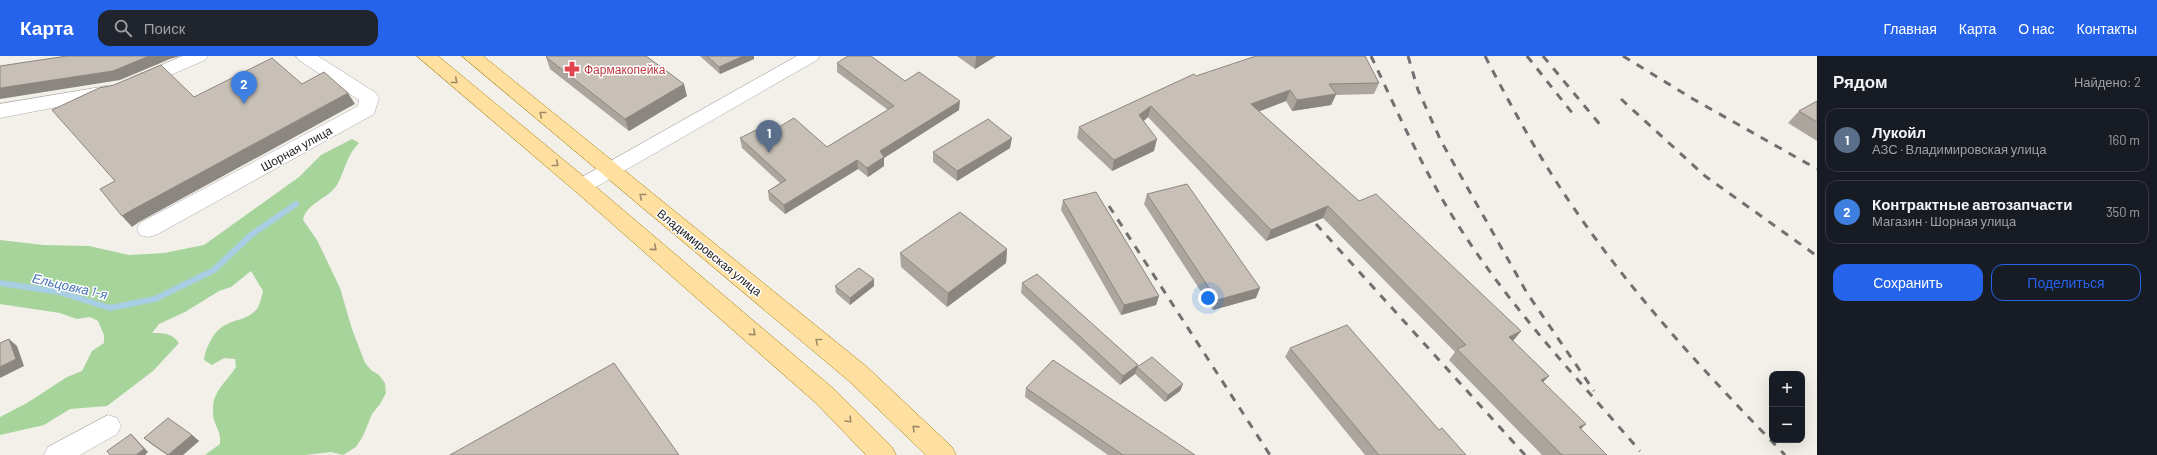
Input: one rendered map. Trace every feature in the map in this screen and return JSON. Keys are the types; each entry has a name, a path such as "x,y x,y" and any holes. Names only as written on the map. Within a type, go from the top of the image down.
{"main road":[{"path":"426,56 582,186 826,397 883,455"},
{"name":"Владимировская улица","path":"471,56 858,374 943,455"}],"street":[{"path":"0,111 115,91 199,56"},
{"name":"Шорная улица","path":"148,229 367,109 369,98 305,56"},
{"path":"582,186 811,56"},
{"path":"57,455 108,426"}],"green space":[{"path":"352,139 359,143 348,158 337,185 333,190 308,209 303,220 317,240 340,288 352,329 365,363 371,370 379,375 385,383 386,393 372,414 363,436 356,447 343,455 331,452 305,455 205,455 220,444 213,411 215,397 236,367 235,359 224,358 212,365 204,360 205,354 207,347 216,332 228,324 252,314 257,309 263,291 251,271 231,287 219,291 185,312 159,324 152,333 171,335 179,343 153,371 107,406 70,409 44,425 0,435 0,417 27,403 67,377 82,371 92,351 104,343 104,335 98,321 90,317 77,319 60,313 0,304 0,240 43,245 89,246 129,255 164,253 204,245 299,177 321,155"}],"building":[{"path":"67,56 149,56 113,71 0,88 0,66"},
{"path":"646,56 684,84 625,119 546,57"},
{"path":"707,56 743,56 719,67"},
{"path":"848,56 871,56 905,81 919,72 960,101 880,151 884,157 867,168 857,160 784,205 768,191 786,180 740,138 760,128 767,134 794,118 827,147 894,106 837,63"},
{"path":"1256,56 1365,56 1379,83 1329,84 1336,94 1297,100 1290,90 1251,104 1359,201 1376,194 1521,331 1509,337 1549,376 1541,380 1586,424 1579,427 1607,455 1562,455 1457,349 1466,345 1328,206 1271,230 1151,106 1139,115 1157,139 1114,160 1079,127 1194,74 1196,76"},
{"path":"272,58 302,84 324,72 348,93 122,216 100,189 115,181 52,110 99,88 114,85 161,65 194,97"},
{"path":"1817,101 1817,122 1799,111"},
{"path":"988,119 1012,138 957,171 933,152"},
{"path":"1187,184 1260,288 1217,300 1147,194"},
{"path":"1096,192 1159,296 1124,305 1063,200"},
{"path":"960,212 1007,249 948,293 900,253"},
{"path":"859,268 874,279 850,298 835,286"},
{"path":"1037,274 1138,365 1123,376 1022,283"},
{"path":"1347,325 1439,430 1442,428 1466,455 1379,455 1290,348"},
{"path":"9,339 16,359 0,367 0,343"},
{"path":"1152,357 1183,384 1168,395 1137,367"},
{"path":"1053,360 1195,455 1123,455 1026,388"},
{"path":"614,363 679,455 450,455"},
{"path":"168,418 192,435 168,455 144,438"},
{"path":"131,434 144,449 136,455 110,455 107,451"}],"waterway":[{"name":"Ельцовка 1-я","path":"0,283 59,292 110,308 155,299 214,270 251,235 296,204"}],"railway":[{"path":"1371,56 1434,184 1478,255 1522,313 1568,369 1640,451"},
{"path":"1408,56 1418,90 1441,141 1527,293 1594,391"},
{"path":"1485,56 1518,118 1542,158 1567,198 1603,249 1678,340 1785,455"},
{"path":"1527,56 1573,114"},
{"path":"1543,56 1602,127"},
{"path":"1623,56 1693,99 1817,169"},
{"path":"1621,99 1705,176 1817,256"},
{"path":"1109,206 1270,455"},
{"path":"1316,224 1525,455"}],"place":[{"name":"Фармакопейка","path":"572,69"},
{"name":"Контрактные автозапчасти","path":"244,104"},
{"name":"Лукойл","path":"769,153"}]}
